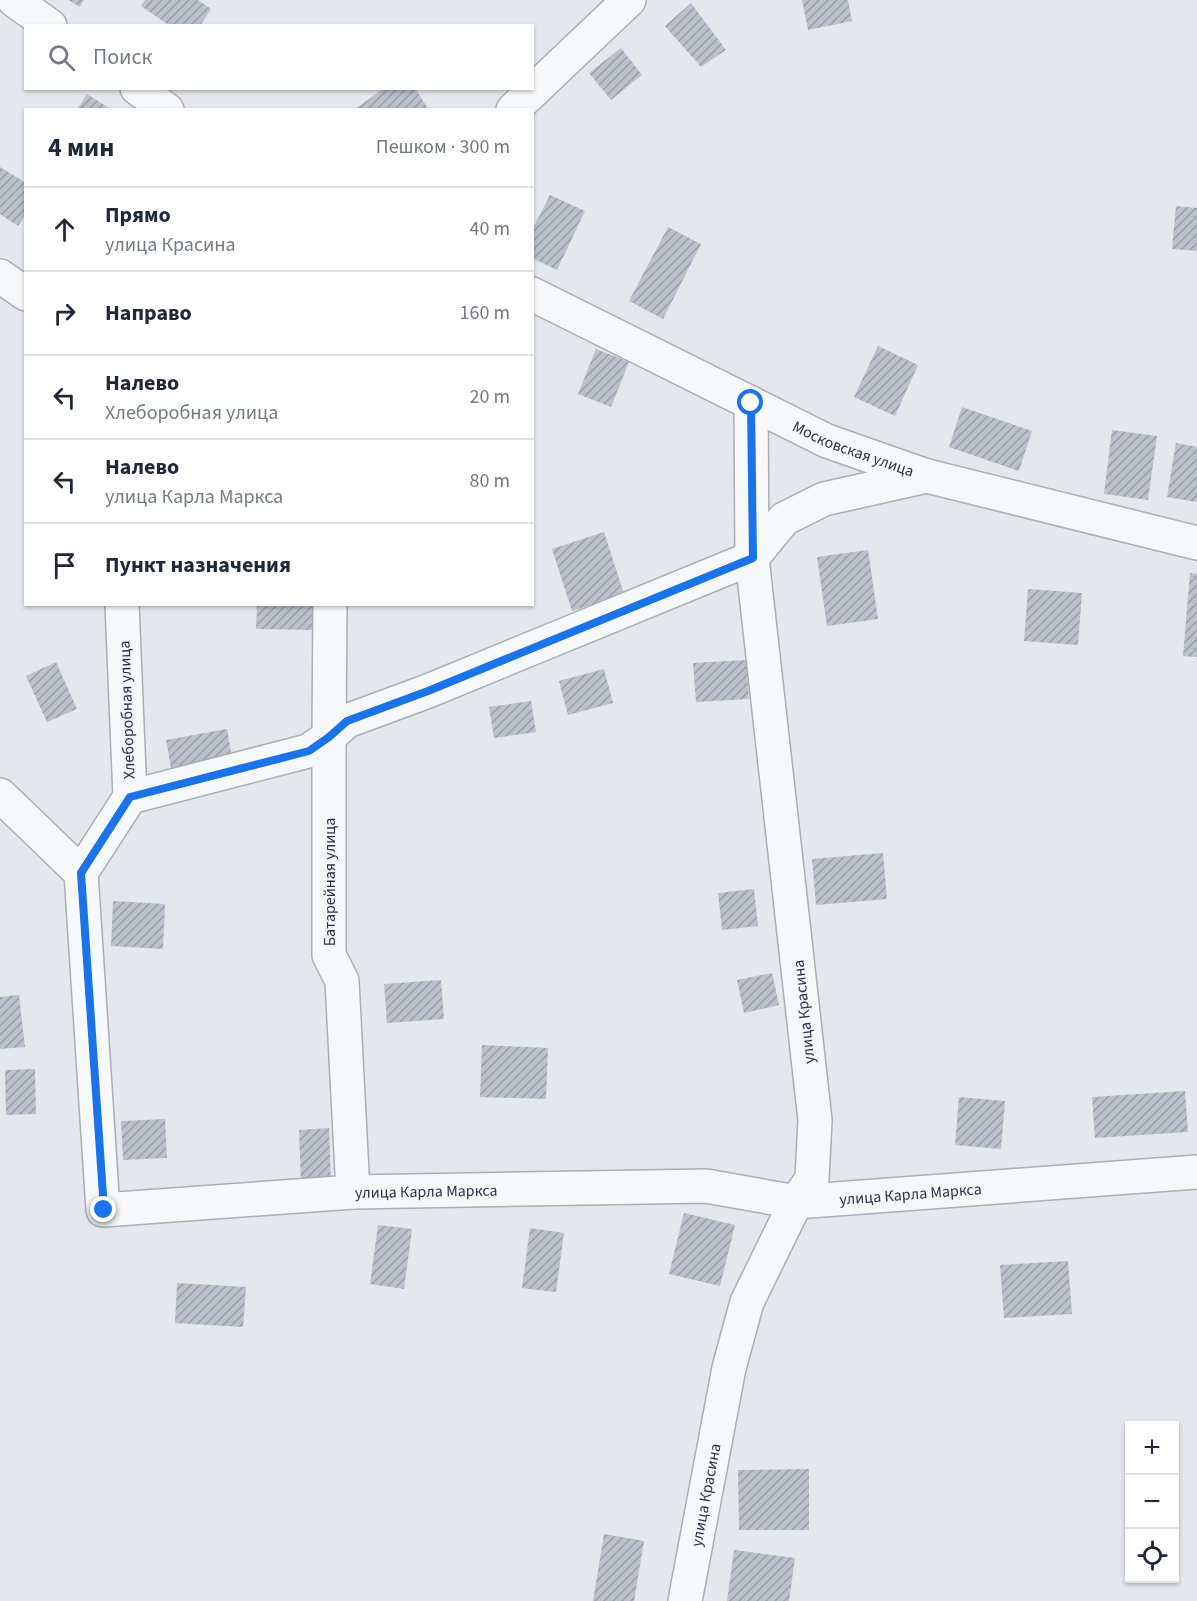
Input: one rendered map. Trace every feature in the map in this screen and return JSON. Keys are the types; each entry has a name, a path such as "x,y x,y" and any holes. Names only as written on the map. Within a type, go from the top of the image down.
{"street":[{"path":"14,0 47,24"},
{"path":"515,108 629,0"},
{"path":"140,90 164,108"},
{"path":"0,276 24,293"},
{"name":"Московская улица","path":"534,295 827,441 927,476 1197,543"},
{"name":"улица Красина","path":"685,1601 729,1368 747,1302 796,1202 812,1179 815,1120 753,558 751,403"},
{"path":"130,797 309,751 347,721 428,691 753,558 784,519 824,499 927,476"},
{"name":"Хлеборобная улица","path":"81,873 130,797 122,606"},
{"name":"Батарейная улица","path":"330,606 330,955 342,981 353,1192"},
{"path":"0,795 81,873"},
{"name":"улица Карла Маркса","path":"81,873 104,1210 353,1192 706,1186 796,1202 1197,1172"}],"building":[{"path":"68,0 84,0 80,7"},
{"path":"145,0 198,0 211,9 201,24 167,24 141,6"},
{"path":"802,0 848,0 852,21 808,30"},
{"path":"691,3 726,50 701,67 665,26"},
{"path":"621,48 642,75 611,100 589,73"},
{"path":"381,90 416,90 428,108 357,108"},
{"path":"87,94 109,108 78,108"},
{"path":"0,167 24,182 24,217 18,226 0,214"},
{"path":"550,195 585,211 557,270 534,259 534,226"},
{"path":"1176,206 1197,208 1197,251 1172,249"},
{"path":"668,227 701,244 663,319 629,301"},
{"path":"878,346 918,365 895,416 854,397"},
{"path":"596,349 629,362 611,407 578,394"},
{"path":"962,407 1032,431 1019,471 949,447"},
{"path":"1112,430 1157,436 1148,500 1104,494"},
{"path":"1176,443 1197,447 1197,502 1167,497"},
{"path":"604,532 624,594 572,611 552,549"},
{"path":"868,550 878,619 827,626 817,557"},
{"path":"1190,573 1197,574 1197,657 1183,656"},
{"path":"1028,589 1082,593 1078,645 1024,641"},
{"path":"257,606 318,606 318,630 256,629"},
{"path":"746,660 749,699 696,702 693,663"},
{"path":"56,662 77,709 47,722 26,676"},
{"path":"604,669 613,703 568,715 559,681"},
{"path":"531,701 536,732 494,738 489,707"},
{"path":"227,729 232,757 171,768 166,740"},
{"path":"883,853 887,899 816,905 812,859"},
{"path":"754,889 758,926 722,930 718,893"},
{"path":"113,901 165,904 163,949 111,946"},
{"path":"772,973 779,1005 744,1013 737,980"},
{"path":"441,980 444,1019 387,1023 384,984"},
{"path":"19,995 25,1047 0,1049 0,997"},
{"path":"482,1045 548,1048 546,1099 480,1097"},
{"path":"35,1069 36,1114 6,1115 5,1070"},
{"path":"1185,1091 1188,1132 1095,1138 1092,1097"},
{"path":"959,1097 1005,1101 1001,1149 955,1145"},
{"path":"165,1119 167,1158 123,1160 121,1121"},
{"path":"329,1128 331,1182 301,1183 299,1130"},
{"path":"684,1213 735,1225 720,1286 669,1274"},
{"path":"378,1225 412,1229 404,1289 370,1284"},
{"path":"530,1228 564,1233 556,1292 522,1288"},
{"path":"1068,1261 1072,1314 1004,1318 1000,1265"},
{"path":"177,1283 246,1287 243,1327 175,1323"},
{"path":"809,1469 809,1530 739,1530 738,1470"},
{"path":"604,1534 644,1541 634,1601 593,1601"},
{"path":"734,1550 795,1558 789,1601 727,1601"}],"route":[{"path":"104,1210 81,873 130,797 309,751 347,721 428,691 753,558 751,403"}]}
